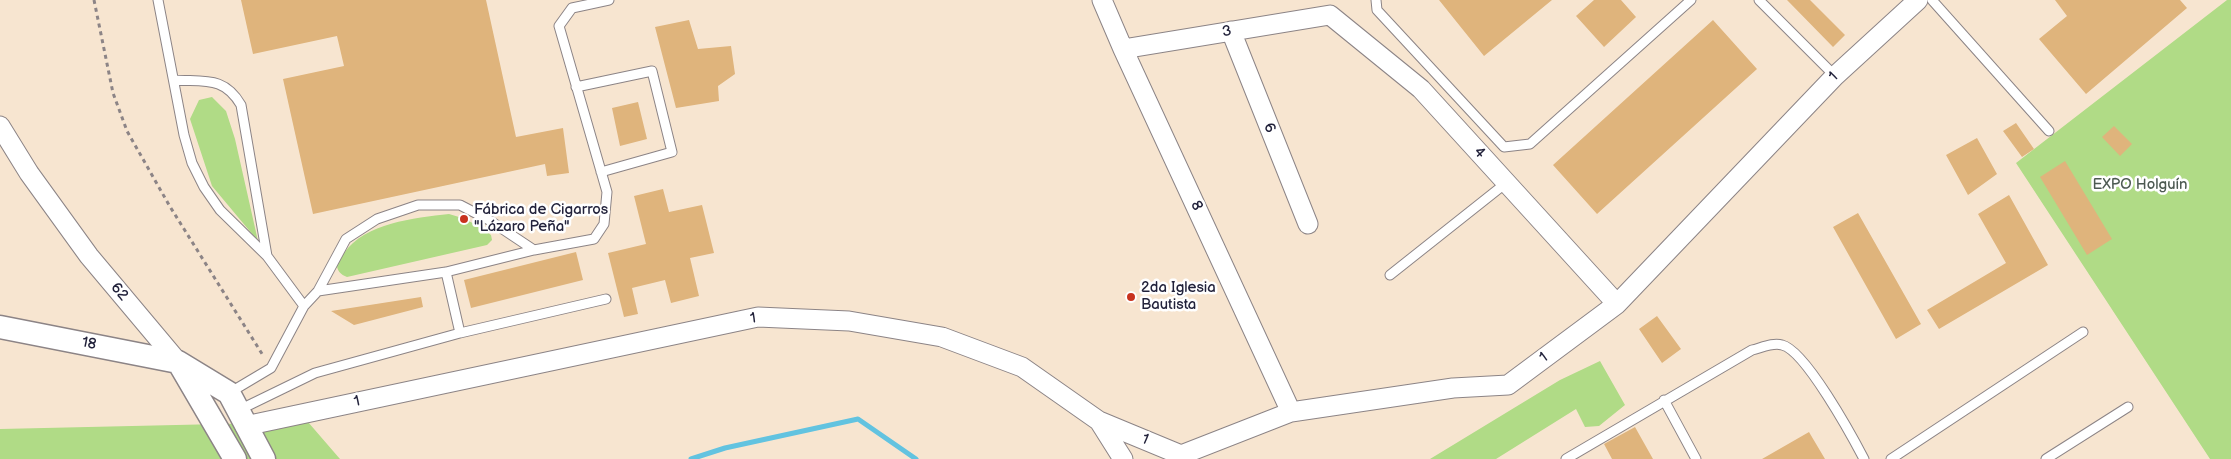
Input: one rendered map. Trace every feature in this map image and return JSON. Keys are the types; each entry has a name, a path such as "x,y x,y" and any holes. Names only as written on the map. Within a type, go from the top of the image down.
{"street":[{"name":"8","path":"1102,0 1123,50 1291,412"},
{"name":"1","path":"237,410 758,317 849,321 942,337 1022,367 1099,420 1181,455 1291,412 1453,388 1508,385 1617,304 1834,76 1918,0"},
{"name":"3","path":"1123,50 1330,15"},
{"name":"4","path":"1330,15 1421,88 1617,304"},
{"name":"6","path":"1231,31 1308,224"},
{"name":"62","path":"0,126 29,173 89,256 178,362 235,459"},
{"name":"18","path":"0,328 178,362"},
{"path":"178,362 237,410 264,459"},
{"path":"1099,420 1123,459"}],"lane":[{"path":"158,0 184,135 192,163 204,187 220,210 267,256 304,306"},
{"path":"318,291 446,272 534,250 594,239 604,224 607,192 559,26 572,8 609,0"},
{"path":"1376,0 1377,10 1504,147 1530,144 1690,0"},
{"path":"1759,0 1834,76"},
{"path":"1932,0 2049,131"},
{"path":"576,87 652,72 672,152 601,172"},
{"path":"174,80 222,84 229,88 241,105 267,256"},
{"path":"1390,275 1506,183"},
{"path":"237,410 271,368 304,306 318,291 346,239 377,219 418,205 460,205 489,220 534,250"},
{"path":"446,272 460,333"},
{"path":"237,410 316,373 460,333 606,299"},
{"path":"1891,459 2083,332"},
{"path":"1569,458 1664,400 1752,350 1781,344 1792,350 1805,365 1825,394 1864,459"},
{"path":"1664,400 1696,459"},
{"path":"2046,459 2128,407"}],"path":[{"path":"94,0 113,93 127,131 169,205 271,368"}],"green space":[{"name":"EXPO Holguín","path":"2227,0 2231,0 2231,459 2210,459 2016,163"},
{"path":"212,97 226,111 235,139 258,241 212,186 190,119 199,100"},
{"path":"449,214 476,225 491,235 492,240 487,245 347,277 338,270 337,263 339,259 353,243 364,235 406,220"},
{"path":"1600,361 1625,405 1599,426 1585,427 1576,409 1496,459 1430,459 1560,380"},
{"path":"308,422 340,459 0,459 0,429"}],"building":[{"path":"241,0 486,0 516,137 563,128 569,173 547,176 545,164 313,214 283,79 344,66 337,36 253,54"},
{"path":"1439,0 1552,0 1484,56"},
{"path":"1594,0 1621,0 1636,17 1604,47 1576,16"},
{"path":"1787,0 1810,0 1845,35 1833,47"},
{"path":"2055,0 2180,0 2187,8 2086,94 2039,39 2067,16"},
{"path":"689,20 698,49 731,46 735,74 718,86 719,101 676,108 655,27"},
{"path":"1713,20 1757,69 1597,214 1553,165"},
{"path":"638,102 647,139 620,146 612,108"},
{"path":"2016,123 2034,149 2022,157 2003,131"},
{"path":"2114,126 2132,144 2120,156 2102,137"},
{"path":"1977,138 1997,174 1968,195 1946,155"},
{"path":"2065,161 2112,239 2087,255 2040,177"},
{"path":"663,189 669,212 702,205 714,253 690,258 699,296 671,303 665,280 632,288 638,314 624,317 608,253 646,244 634,196"},
{"path":"2009,195 2048,265 1939,329 1927,310 2006,263 1978,214"},
{"path":"1858,213 1921,324 1896,339 1833,227"},
{"path":"576,252 583,280 471,308 464,280"},
{"path":"421,297 423,307 354,325 331,311"},
{"path":"1657,316 1681,349 1662,363 1639,329"},
{"path":"1635,427 1653,459 1612,459 1604,444"},
{"path":"1809,432 1825,459 1762,459"}],"waterway":[{"path":"691,459 725,448 858,419 916,459"}],"place":[{"name":"Fábrica de Cigarros \"Lázaro Peña\"","path":"464,219"},
{"name":"2da Iglesia Bautista","path":"1131,297"}]}
